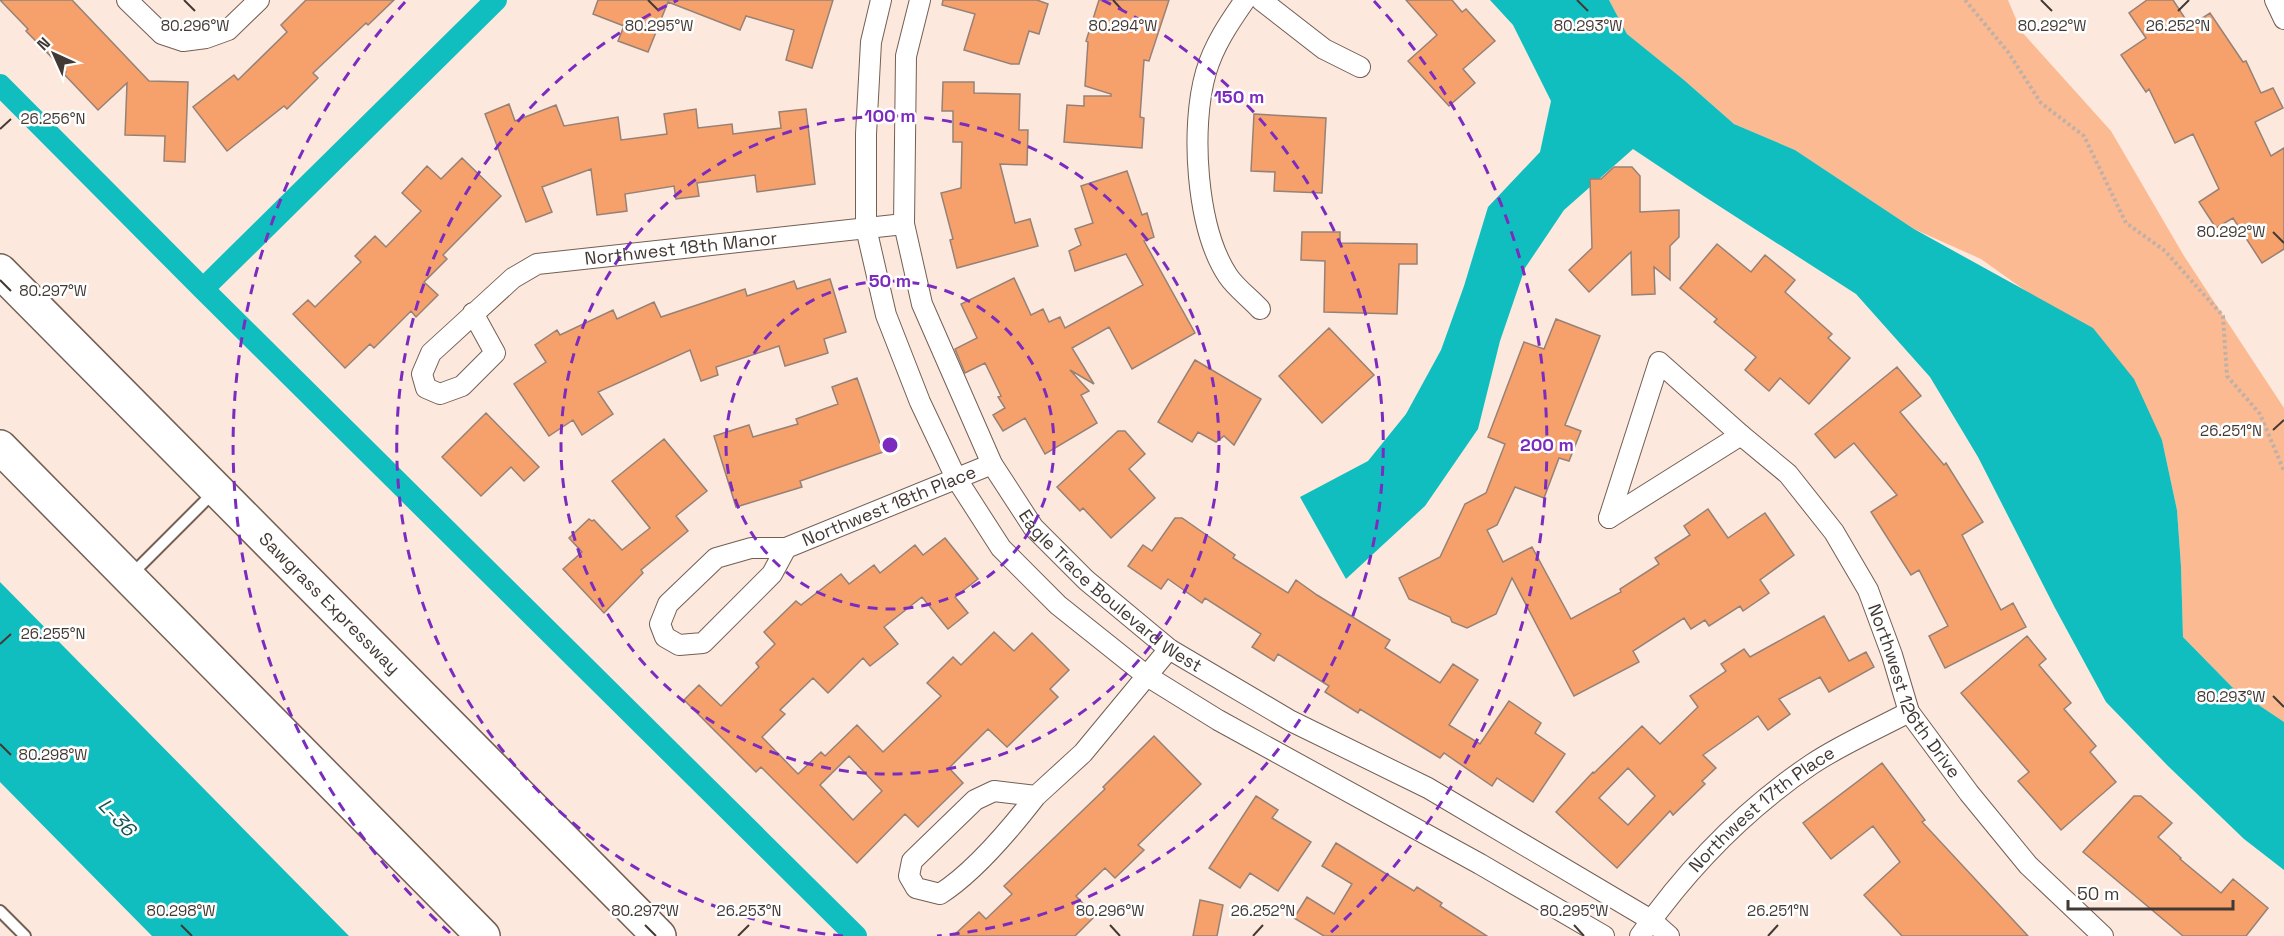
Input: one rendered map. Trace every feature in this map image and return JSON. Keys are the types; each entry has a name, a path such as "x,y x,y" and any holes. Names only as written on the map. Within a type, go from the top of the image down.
{"highway":[{"name":"Sawgrass Expressway","path":"0,271 659,936"},
{"path":"0,447 483,936"}],"street":[{"path":"127,0 162,34 183,41 206,38 228,30 259,0"},
{"name":"Eagle Trace Boulevard West","path":"881,0 871,42 866,134 866,228 886,315 920,402 956,478 1001,548 1058,605 1147,676 1218,720 1480,864 1604,936"},
{"name":"Eagle Trace Boulevard West","path":"921,0 906,56 904,224 922,304 992,464 1033,527 1086,580 1169,649 1291,721 1428,788 1646,928 1669,936"},
{"path":"1245,0 1220,37 1206,73 1198,120 1198,165 1205,219 1218,257 1229,278 1260,309"},
{"path":"1261,0 1324,49 1360,68"},
{"path":"2275,0 2284,20"},
{"name":"Northwest 18th Manor","path":"473,313 513,278 537,264 904,224"},
{"name":"Northwest 126th Drive","path":"1741,435 1609,518 1659,362 1788,474 1834,532 1868,590 1910,712 1969,794 2028,865 2103,936"},
{"name":"Northwest 18th Place","path":"786,548 772,574 703,643 679,645 665,636 660,624 668,604 716,558 751,548 786,548 992,464"},
{"path":"1036,796 994,791 975,800 912,861 909,876 916,888 940,894 955,884 1020,817 1036,796 1083,753 1169,649"},
{"name":"Northwest 17th Place","path":"1646,928 1692,870 1749,811 1814,763 1910,712"}],"lane":[{"path":"129,577 216,490"},
{"path":"0,911 25,936"}],"path":[{"path":"1965,0 2008,52 2041,103 2084,136 2126,223 2165,251 2223,316 2227,376 2260,414 2284,471"}],"shaded area":[{"path":"1609,0 2008,0 2021,31 2111,131 2184,256 2284,408 2284,722 2232,687 2183,637 2177,510 2162,440 2093,329 2037,299 1981,259 1914,229 1795,150 1734,124 1627,34"}],"water":[{"path":"1490,0 1609,0 1627,34 1734,124 1795,150 1914,229 2093,328 2134,379 2162,440 2177,510 2183,637 2232,687 2284,722 2284,870 2244,839 2106,702 1978,457 1930,377 1856,294 1633,149 1564,210 1525,268 1500,341 1478,429 1425,506 1346,579 1300,497 1368,461 1406,414 1441,350 1464,286 1488,207 1540,152 1551,101 1513,25"},
{"name":"L-36","path":"0,582 349,936 152,936 0,782"}],"building":[{"path":"0,0 72,0 149,81 188,82 185,162 164,161 165,136 125,135 127,83 98,110"},
{"path":"306,0 394,0 313,73 318,78 287,109 284,106 227,151 193,107 234,75 238,80 287,32 281,25"},
{"path":"598,0 833,0 812,68 786,60 794,30 746,16 740,30 668,2 648,52 618,41 624,26 593,14"},
{"path":"943,0 1037,0 1048,4 1039,34 1029,31 1019,64 1011,64 964,50 975,14 942,5"},
{"path":"1099,0 1169,0 1149,61 1144,60 1140,117 1144,118 1142,148 1064,142 1067,105 1084,106 1084,96 1111,96 1111,94 1085,86 1088,42 1086,41"},
{"path":"1406,0 1452,0 1462,12 1466,9 1495,41 1463,69 1475,83 1449,106 1408,61 1437,35"},
{"path":"2147,0 2173,0 2190,26 2210,13 2243,62 2246,61 2261,93 2273,88 2283,108 2255,122 2271,156 2284,148 2284,249 2262,263 2233,218 2216,228 2199,202 2219,189 2193,134 2175,143 2149,89 2146,92 2121,55 2146,38 2129,13"},
{"path":"943,82 974,82 974,93 1020,94 1019,130 1028,130 1027,165 1000,164 1015,223 1030,219 1038,246 957,268 950,240 953,239 941,193 961,188 962,142 953,142 953,111 942,111"},
{"path":"509,104 515,121 556,105 564,126 618,117 621,140 667,134 664,114 696,109 698,128 732,124 733,134 781,128 779,112 806,109 815,184 757,192 755,175 697,183 699,196 676,199 674,186 625,194 627,211 597,215 591,169 542,187 552,212 526,222 485,114"},
{"path":"1254,114 1326,118 1322,193 1274,191 1275,172 1251,171"},
{"path":"462,158 501,196 443,255 447,259 424,282 438,295 416,317 411,311 374,348 370,344 345,368 293,314 308,300 315,307 361,262 355,256 375,236 386,247 421,211 402,193 427,166 441,179"},
{"path":"1614,167 1632,167 1640,176 1640,212 1679,210 1679,237 1670,246 1670,280 1654,267 1655,294 1632,295 1631,252 1589,292 1569,270 1592,248 1590,179 1601,179"},
{"path":"1127,171 1142,215 1147,213 1154,237 1144,241 1195,333 1132,369 1109,327 1072,348 1094,384 1070,370 1089,391 1081,395 1097,423 1045,454 1025,418 1003,431 993,415 1005,408 998,397 1001,396 985,363 965,373 955,349 977,338 961,304 1014,278 1031,315 1043,309 1049,322 1060,317 1065,328 1143,285 1126,254 1075,271 1069,251 1081,245 1075,229 1093,223 1081,186"},
{"path":"1302,232 1340,232 1340,243 1417,244 1417,264 1399,264 1397,314 1324,312 1325,261 1301,260"},
{"path":"1717,244 1751,272 1765,255 1795,280 1785,292 1832,334 1828,338 1850,358 1809,404 1780,378 1769,391 1745,370 1756,357 1714,322 1717,319 1680,288"},
{"path":"830,279 846,332 824,339 828,353 785,366 779,346 716,367 718,375 701,381 690,350 598,392 613,414 582,435 573,420 549,436 514,384 546,362 535,345 557,330 560,335 613,310 617,319 654,302 661,317 745,289 747,296 794,281 797,289"},
{"path":"1556,319 1600,336 1565,425 1581,431 1569,461 1559,458 1544,498 1515,487 1497,525 1487,530 1503,562 1532,547 1571,619 1621,592 1620,589 1659,564 1655,558 1690,535 1684,526 1708,509 1728,538 1765,513 1794,555 1760,580 1769,593 1743,611 1740,606 1709,626 1705,620 1691,629 1684,618 1633,651 1639,662 1574,696 1512,578 1496,614 1467,628 1452,622 1450,617 1409,599 1399,578 1440,557 1465,504 1486,493 1505,444 1488,437 1524,342 1544,349"},
{"path":"1329,328 1374,375 1322,423 1279,376"},
{"path":"1195,360 1261,399 1234,445 1224,436 1216,442 1198,432 1192,442 1158,422"},
{"path":"1897,367 1921,396 1900,412 1944,465 1946,463 1983,522 1962,535 2001,610 2013,603 2026,627 1945,668 1929,636 1948,626 1919,570 1911,575 1871,512 1897,495 1854,443 1835,458 1815,434"},
{"path":"857,378 883,452 800,481 802,487 736,507 714,436 749,425 753,437 798,424 796,419 838,404 832,387"},
{"path":"486,413 539,467 524,481 511,467 481,496 442,457"},
{"path":"1118,431 1125,431 1145,454 1129,469 1155,498 1111,538 1083,508 1080,511 1057,487"},
{"path":"664,439 707,491 676,516 688,531 641,570 643,573 604,613 563,569 582,552 569,538 589,519 594,520 622,550 650,528 612,481"},
{"path":"1175,518 1182,518 1235,555 1233,558 1288,593 1296,580 1390,640 1385,648 1440,683 1453,664 1478,680 1449,725 1480,744 1509,701 1541,723 1535,733 1565,754 1533,802 1497,778 1492,786 1444,753 1440,758 1360,709 1358,713 1325,692 1329,686 1278,654 1274,661 1252,647 1261,634 1205,598 1202,603 1168,579 1161,589 1128,566 1143,545 1152,551"},
{"path":"945,538 978,579 955,597 968,613 948,629 922,597 884,627 898,644 870,666 863,658 828,693 813,678 780,710 785,714 762,737 798,774 821,752 825,756 857,725 883,752 941,696 927,683 953,657 961,665 994,632 1014,651 1032,633 1069,670 1050,689 1058,697 1007,747 988,729 949,768 963,783 918,827 905,814 857,863 761,767 756,772 684,700 699,685 721,706 759,667 756,663 775,644 764,632 796,601 801,605 841,574 849,584 874,565 880,573 915,545 923,555","holes":["849,756 882,791 853,820 820,785"]},
{"path":"1824,616 1849,661 1866,652 1874,667 1829,692 1820,677 1779,699 1790,714 1768,730 1758,716 1703,755 1716,768 1702,781 1705,784 1673,815 1670,811 1617,868 1556,812 1593,772 1642,726 1660,744 1698,707 1690,696 1726,671 1721,664 1744,649 1750,657","holes":["1628,768 1655,796 1628,825 1599,798"]},
{"path":"2027,636 2046,659 2039,665 2071,703 2064,709 2096,746 2090,752 2116,782 2061,830 2018,781 2029,772 1961,693"},
{"path":"1154,736 1201,784 1138,845 1144,850 1115,878 1105,868 1076,896 1095,916 1075,936 953,936 979,912 986,919 1012,894 1004,886 1105,789 1103,787"},
{"path":"1882,763 1925,820 1922,822 2028,936 1902,936 1864,895 1900,862 1873,826 1831,859 1803,823"},
{"path":"1256,796 1278,810 1272,818 1311,842 1278,891 1250,873 1240,888 1209,868"},
{"path":"2134,796 2141,796 2172,823 2158,837 2180,859 2221,893 2233,879 2268,908 2246,936 2183,936 2083,852"},
{"path":"1336,843 1414,891 1417,887 1442,903 1440,906 1487,936 1324,936 1294,918 1307,897 1334,914 1352,884 1322,866"},
{"path":"1200,900 1223,905 1217,936 1193,936"}],"waterway":[{"path":"203,289 496,0"},
{"path":"0,85 856,936"}]}
